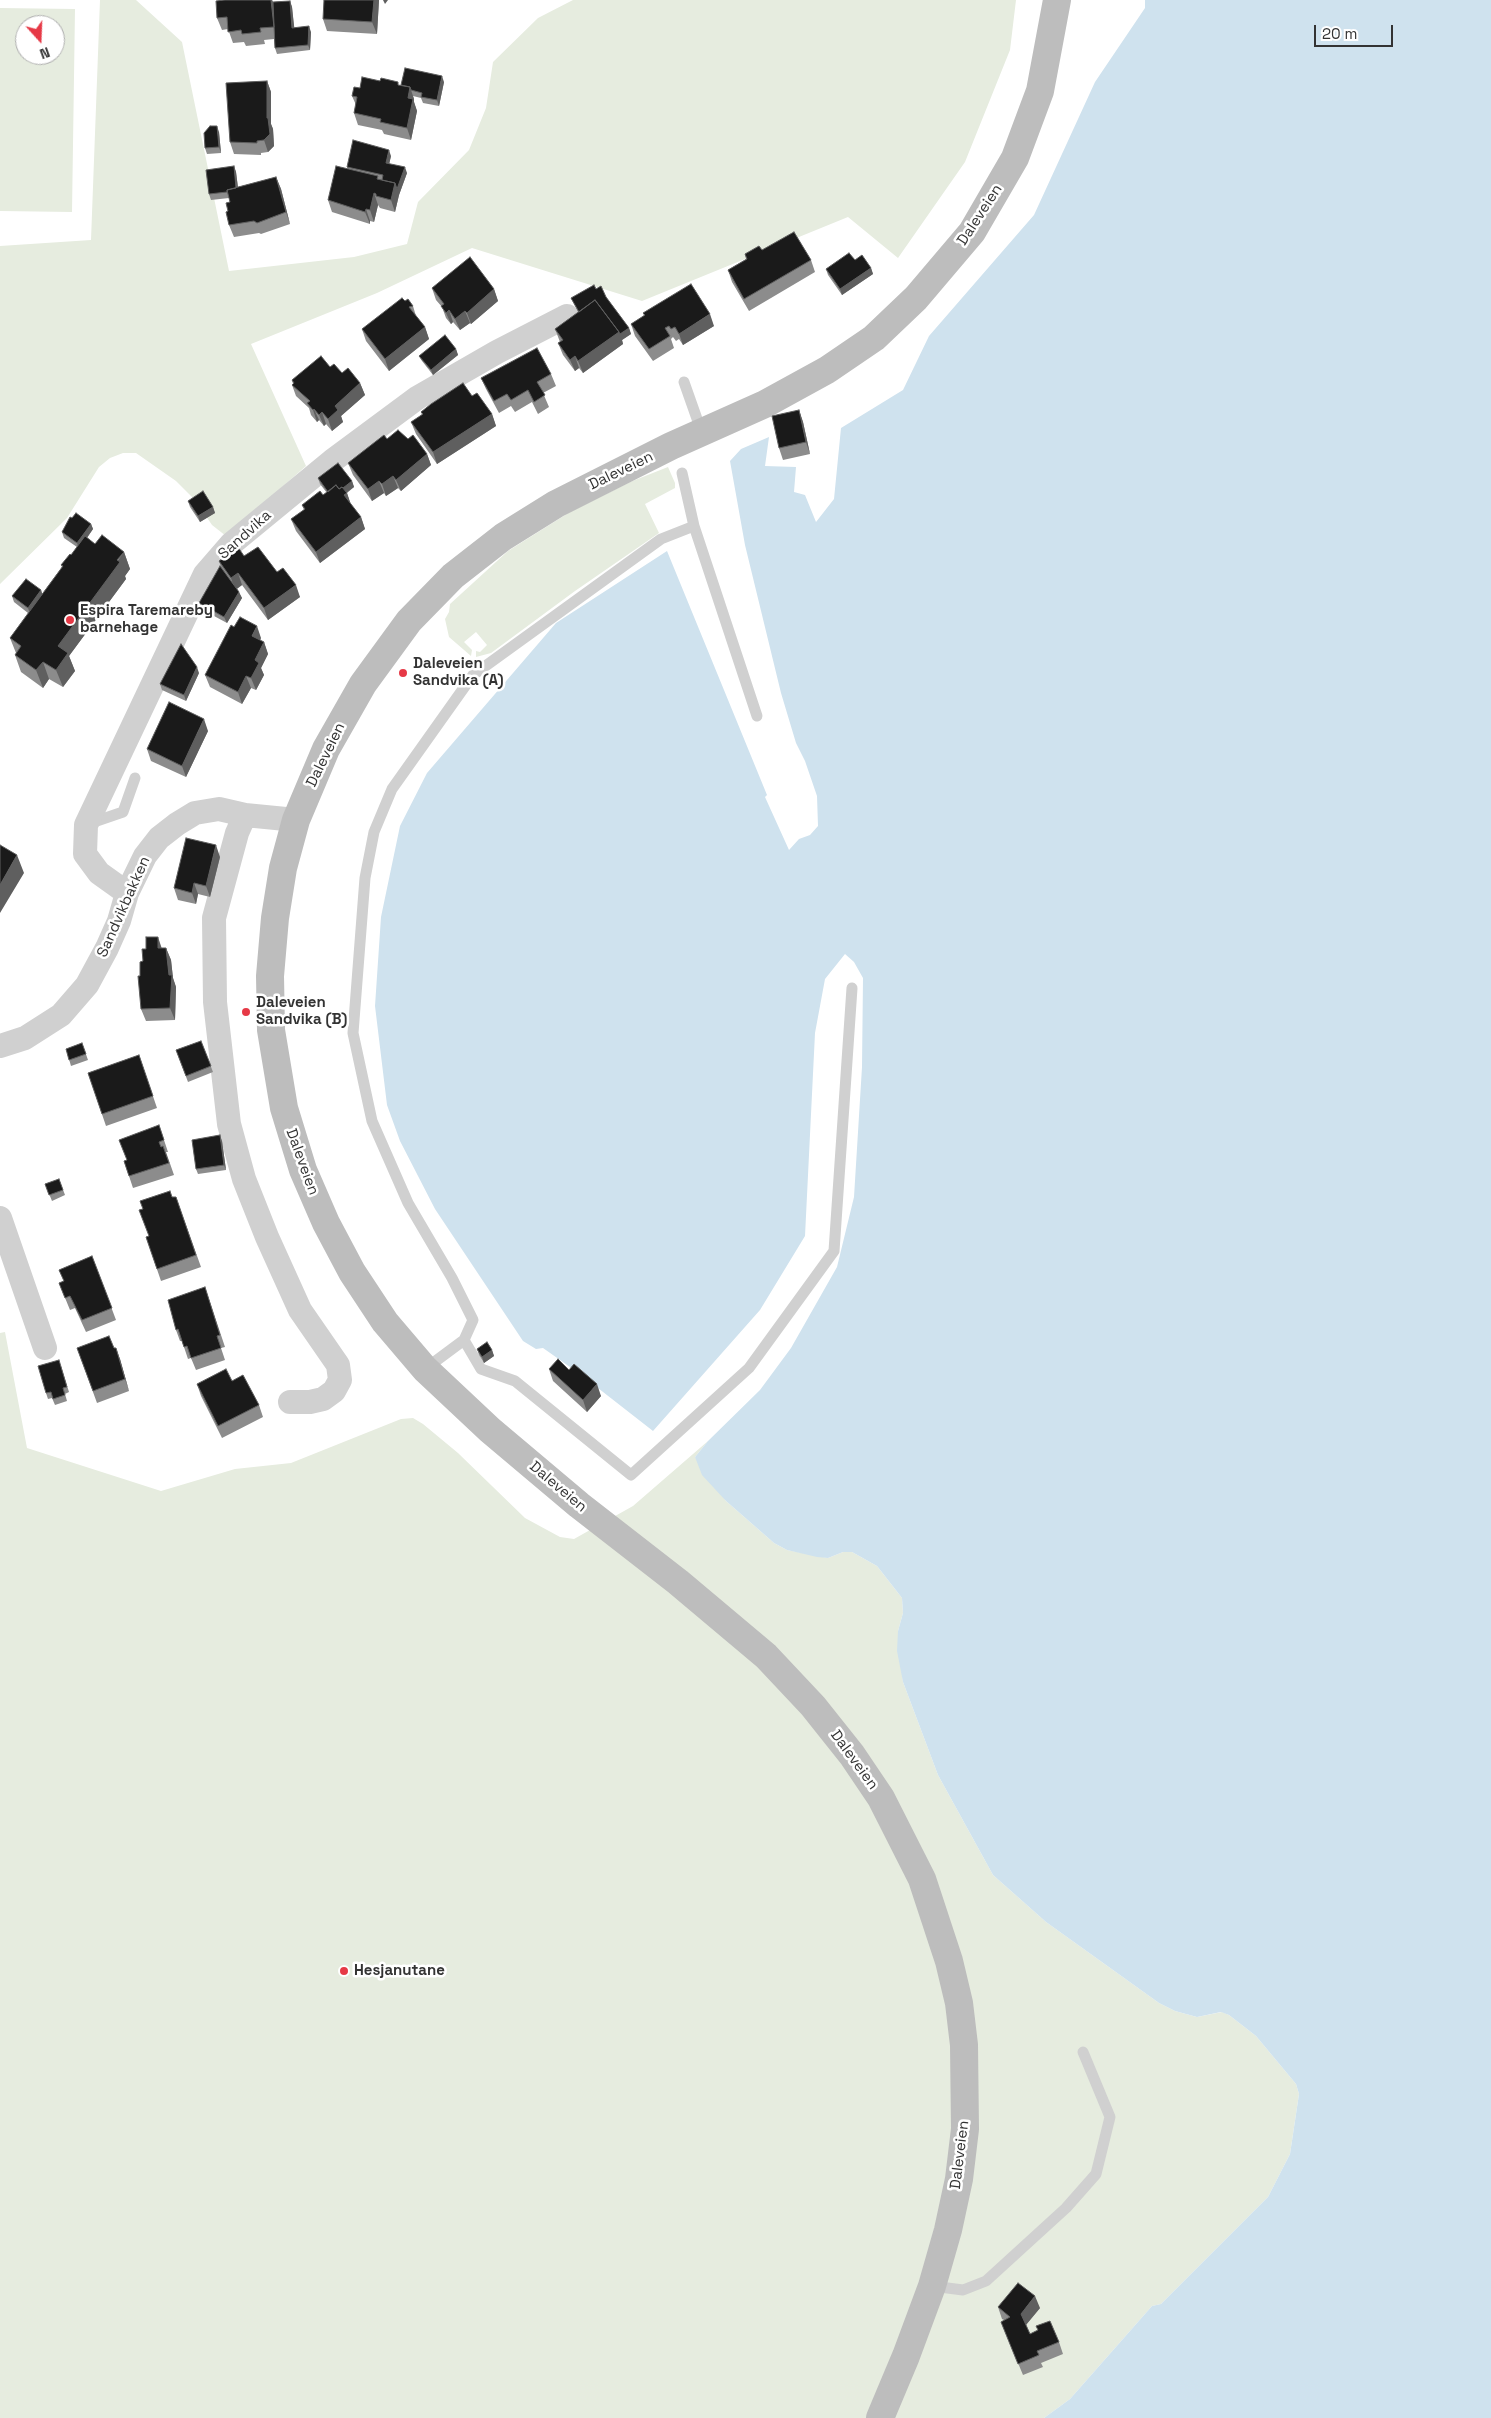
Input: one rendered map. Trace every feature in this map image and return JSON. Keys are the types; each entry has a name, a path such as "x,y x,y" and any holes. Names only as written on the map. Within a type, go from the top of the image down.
{"main road":[{"name":"Daleveien","path":"880,2418 932,2286 948,2230 960,2171 965,2129 964,2045 959,2004 947,1953 922,1879 898,1828 881,1798 852,1755 813,1706 766,1656 678,1582 572,1499 490,1430 425,1369 385,1322 352,1272 326,1223 302,1170 284,1108 271,1030 270,976 280,884 296,820 326,749 363,684 409,621 453,576 503,537 556,504 605,478 765,404 811,379 874,338 916,298 972,232 1015,158 1040,91 1057,0"}],"street":[{"name":"Sandvika","path":"127,893 99,873 85,854 86,825 205,574 231,544 332,461 418,398 497,352 566,316"},
{"name":"Sandvikbakken","path":"0,1046 25,1038 61,1015 87,985 107,948 119,921 127,893 145,856 160,838 177,824 195,813 219,809 245,815 296,820"},
{"path":"245,815 237,833 214,918 214,1002 229,1124 244,1179 270,1245 300,1310 338,1365 340,1380 334,1391 323,1399 310,1402 290,1402"},
{"path":"0,1218 45,1348"}],"lane":[{"path":"684,382 702,432"},
{"path":"682,472 694,526 757,716"},
{"path":"425,1369 464,1340 473,1320 452,1278 408,1203 372,1121 354,1033 366,878 374,832 392,789 473,675 661,539 694,526"},
{"path":"86,825 123,812 135,778"},
{"path":"464,1340 481,1369 515,1381 631,1475 735,1381 749,1368 834,1251 852,988"},
{"path":"932,2286 963,2290 986,2281 1066,2208 1096,2174 1110,2117 1083,2052"}],"shaded area":[{"path":"100,0 136,0 182,42 229,271 354,257 407,244 418,202 469,150 486,108 493,62 538,18 573,0 1016,0 1010,50 965,162 898,258 848,217 642,301 472,248 377,293 251,344 306,466 226,536 212,525 195,500 176,481 136,453 123,453 110,458 99,467 67,518 0,584 0,246 91,240"},
{"path":"0,8 75,9 72,212 0,211"},
{"path":"668,467 675,483 675,488 645,504 659,533 575,591 491,653 476,657 476,651 480,652 487,645 476,632 464,642 472,650 471,656 449,637 445,619 449,612 450,604 508,551 570,512 630,482"},
{"path":"5,1332 27,1448 161,1491 235,1469 291,1463 401,1419 413,1418 458,1453 525,1518 560,1537 574,1539 633,1506 708,1441 695,1457 726,1501 774,1543 787,1550 828,1558 843,1552 852,1552 877,1566 902,1598 903,1613 898,1631 903,1682 938,1775 993,1875 1046,1922 1159,2003 1175,2011 1197,2017 1222,2012 1229,2015 1256,2036 1296,2084 1299,2094 1290,2154 1268,2197 1161,2304 1152,2306 1070,2399 1044,2418 0,2418 0,1333"}],"water":[{"path":"1145,0 1491,0 1491,2418 1044,2418 1070,2399 1152,2306 1161,2304 1268,2197 1290,2154 1299,2094 1296,2084 1256,2036 1229,2015 1221,2012 1197,2017 1175,2011 1159,2003 1046,1922 993,1875 938,1775 903,1682 897,1651 898,1631 903,1613 902,1598 877,1566 852,1552 843,1552 828,1558 817,1557 787,1550 774,1543 726,1501 702,1475 695,1457 708,1441 760,1390 791,1348 837,1267 854,1197 862,1067 863,978 854,962 845,954 825,979 815,1033 805,1236 760,1310 653,1431 580,1374 543,1348 536,1349 523,1341 435,1209 400,1141 387,1105 375,1006 381,917 400,826 427,773 556,623 667,551 767,795 765,797 789,850 799,839 810,835 818,826 817,796 805,761 796,743 781,693 745,545 730,461 741,449 769,437 765,466 796,467 794,492 805,495 816,522 834,499 841,428 903,390 929,336 1034,215 1095,82 1145,8"}],"building":[{"path":"271,0 274,27 260,28 261,32 242,34 241,30 228,32 227,17 217,18 216,1"},
{"path":"324,0 374,0 372,22 323,19"},
{"path":"290,1 292,28 309,26 308,45 275,48 273,2"},
{"path":"405,68 442,76 437,100 421,97 422,93 401,85"},
{"path":"362,77 380,81 381,78 398,82 398,85 410,87 408,98 413,99 407,128 380,122 381,119 354,113 357,97 352,96 354,87 360,88"},
{"path":"267,81 267,118 270,134 264,140 257,141 257,143 230,142 226,83"},
{"path":"210,126 217,126 219,147 205,148 204,133"},
{"path":"353,140 389,150 386,163 405,167 397,189 395,183 382,180 383,175 347,167"},
{"path":"234,166 236,188 227,190 227,192 209,194 206,170"},
{"path":"336,166 378,176 377,179 395,183 391,200 376,196 374,193 370,210 366,209 365,212 328,200"},
{"path":"276,177 286,212 257,223 254,221 229,225 226,203 230,202 227,190"},
{"path":"794,232 811,260 744,299 728,270 747,259 745,254 759,246 762,250"},
{"path":"849,253 855,260 862,255 871,268 840,289 826,269"},
{"path":"470,257 494,289 467,313 465,311 455,319 449,310 446,313 441,306 444,304 432,288"},
{"path":"691,284 710,314 679,334 675,327 671,329 669,326 665,328 670,336 649,349 631,324 645,315 643,313"},
{"path":"594,285 596,289 601,286 606,297 629,328 620,334 595,300 579,312 571,298"},
{"path":"402,298 405,301 408,299 413,306 409,307 425,327 385,359 362,329"},
{"path":"595,300 619,332 578,361 575,356 570,360 558,343 563,340 555,329"},
{"path":"445,335 456,349 431,370 419,356"},
{"path":"537,348 551,374 537,382 545,395 534,402 528,390 511,400 507,394 494,401 481,378"},
{"path":"321,356 330,367 334,364 342,373 348,368 360,383 335,406 338,410 328,419 322,412 319,415 313,410 307,403 310,401 292,385 294,383 292,380"},
{"path":"463,383 472,396 477,393 492,414 433,452 411,422 423,414 421,412 431,404"},
{"path":"799,410 806,442 779,448 772,416"},
{"path":"398,430 408,439 413,435 427,454 396,480 393,476 382,484 379,481 368,489 348,463 384,435 387,439"},
{"path":"338,463 352,481 339,489 336,485 328,492 318,478"},
{"path":"336,485 339,489 342,487 347,493 344,495 361,517 316,552 291,519 305,509 302,505 320,491 323,495"},
{"path":"203,491 213,507 198,516 188,501"},
{"path":"76,513 91,524 77,543 62,532 70,517 72,518"},
{"path":"102,535 124,552 117,560 120,562 58,646 68,653 56,670 43,662 36,670 15,655 21,646 10,638 63,566 61,565 85,536 95,544"},
{"path":"238,547 244,556 258,547 277,572 283,568 296,585 264,608 238,573 231,578 219,561"},
{"path":"220,566 239,592 224,617 199,603"},
{"path":"26,579 41,590 28,608 12,596"},
{"path":"240,617 257,626 252,636 264,642 255,660 259,663 251,678 246,676 238,692 205,675 231,625 234,627"},
{"path":"181,644 197,667 184,695 160,684"},
{"path":"169,702 204,719 182,766 147,749"},
{"path":"186,838 216,845 206,886 194,883 192,893 174,888"},
{"path":"0,845 17,855 0,885"},
{"path":"146,937 158,937 158,948 166,948 169,975 172,975 170,1008 141,1009 138,976 140,976 140,962 143,961 142,949 146,949"},
{"path":"201,1041 211,1066 186,1076 176,1050"},
{"path":"82,1043 86,1054 69,1060 66,1049"},
{"path":"139,1055 153,1096 102,1114 88,1073"},
{"path":"159,1125 164,1140 159,1142 161,1147 163,1146 169,1163 129,1176 124,1161 127,1160 119,1140"},
{"path":"220,1135 224,1165 196,1169 192,1140"},
{"path":"59,1179 63,1190 49,1195 45,1184"},
{"path":"170,1191 172,1197 176,1197 196,1255 157,1269 146,1237 149,1236 139,1210 143,1209 140,1201"},
{"path":"92,1256 112,1308 82,1320 70,1296 65,1298 59,1283 64,1281 59,1270"},
{"path":"205,1287 220,1335 217,1336 221,1348 191,1358 187,1346 184,1347 178,1329 176,1330 168,1300"},
{"path":"109,1336 114,1348 116,1348 125,1379 93,1391 77,1348"},
{"path":"487,1342 492,1350 482,1357 477,1349"},
{"path":"558,1359 569,1370 574,1364 597,1384 583,1400 549,1369"},
{"path":"59,1360 67,1387 63,1388 65,1395 53,1399 51,1392 46,1393 38,1366"},
{"path":"226,1369 232,1381 243,1375 259,1405 218,1426 197,1384"},
{"path":"1018,2283 1035,2296 1021,2314 1030,2334 1038,2330 1036,2326 1050,2321 1059,2342 1037,2351 1039,2355 1018,2364 1001,2322 1010,2317 998,2307"}],"place":[{"name":"Espira Taremareby barnehage","path":"70,620"},
{"name":"Daleveien Sandvika (A)","path":"403,673"},
{"name":"Daleveien Sandvika (B)","path":"246,1012"},
{"name":"Hesjanutane","path":"344,1971"}]}
